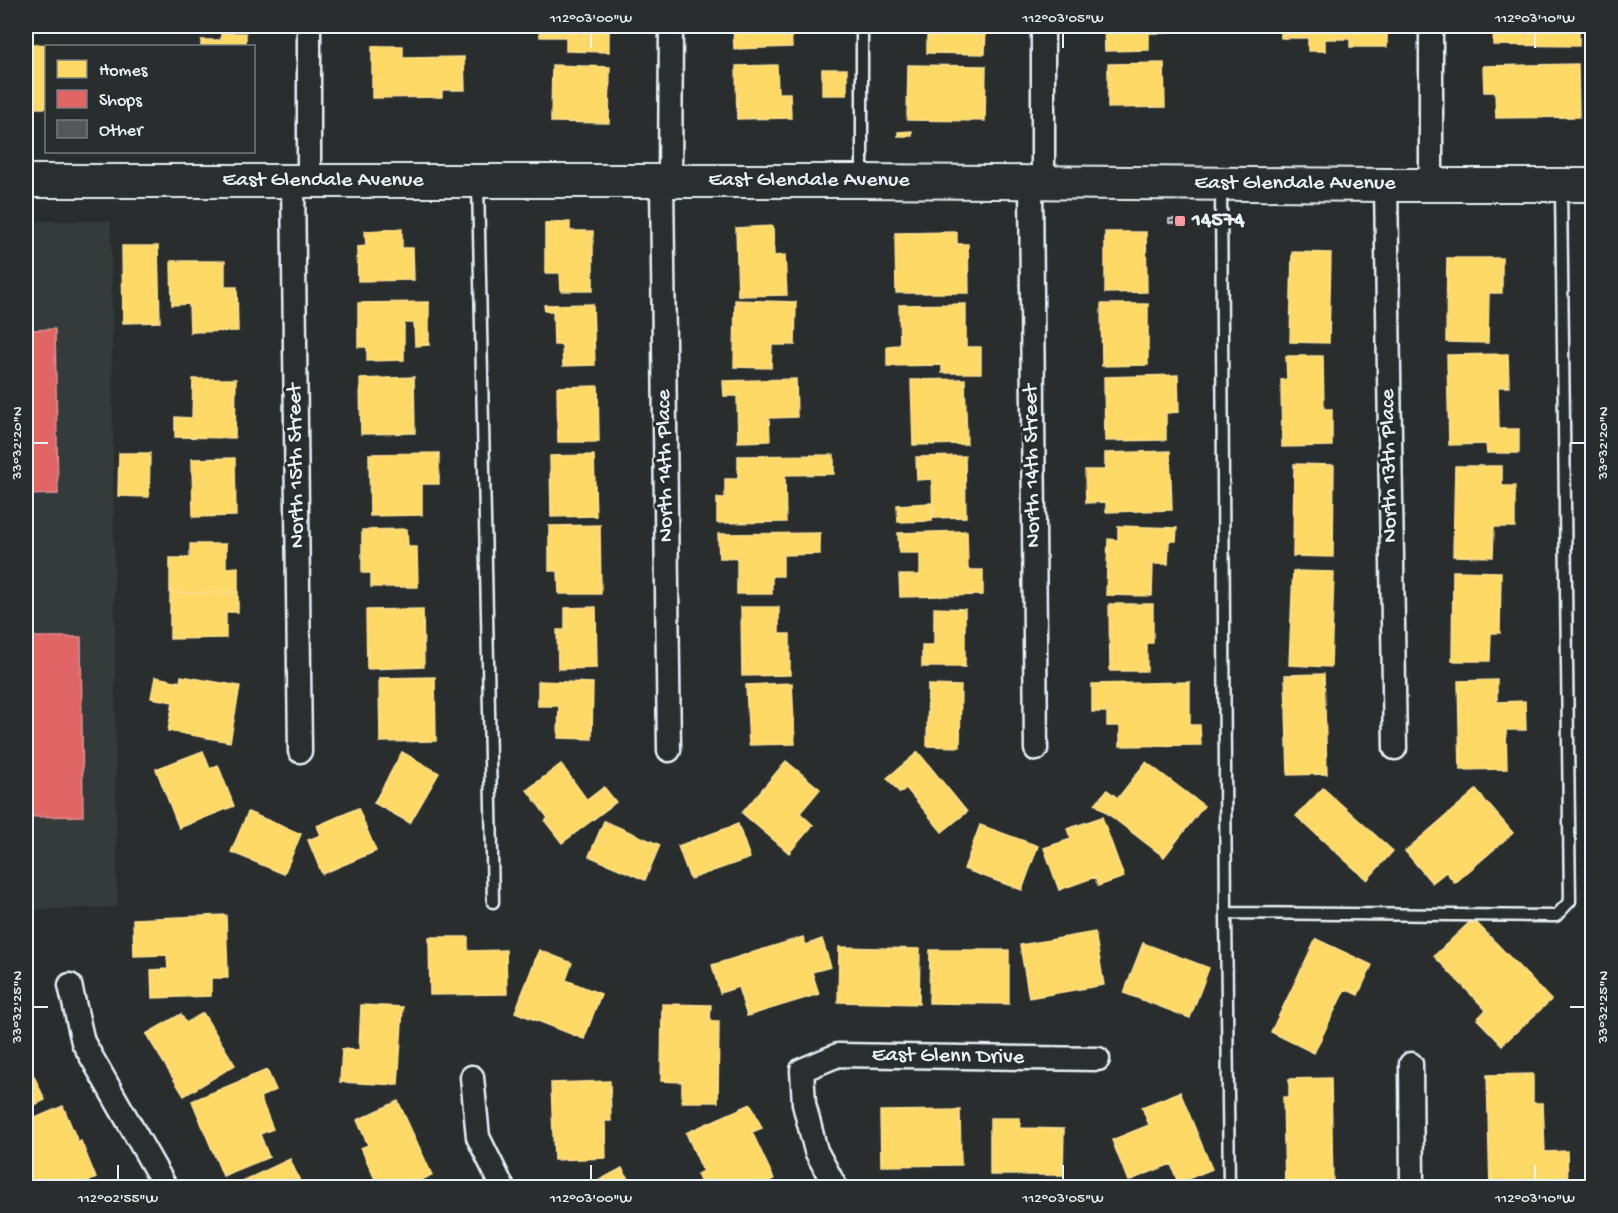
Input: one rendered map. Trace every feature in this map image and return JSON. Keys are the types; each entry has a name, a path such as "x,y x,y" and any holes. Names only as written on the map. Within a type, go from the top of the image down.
{"main road":[{"name":"East Glendale Avenue","path":"26,181 862,181 1593,185"}],"street":[{"name":"North 15th Street","path":"300,752 301,181 309,26"},
{"name":"North 14th Place","path":"669,750 666,181 671,26"},
{"name":"North 14th Street","path":"1036,749 1037,182 1043,26"},
{"path":"1431,26 1431,185"},
{"name":"North 13th Place","path":"1386,185 1395,748"},
{"path":"70,984 82,1042 166,1188"},
{"name":"East Glenn Drive","path":"836,1188 816,1151 804,1104 802,1070 838,1055 1098,1059"},
{"path":"1411,1065 1412,1188"},
{"path":"471,1077 478,1137 503,1188"}],"lane":[{"path":"862,26 862,181"},
{"path":"478,181 493,903"},
{"path":"1221,184 1229,1188"},
{"path":"1226,914 1556,916 1570,901 1561,185"}],"shaded area":[{"path":"26,221 111,221 117,907 26,910"}],"building: Homes":[{"path":"228,26 253,26 253,30 228,29"},
{"path":"540,26 609,26 609,52 566,51 566,37 540,37"},
{"path":"733,26 791,26 792,47 734,49"},
{"path":"927,26 986,26 985,54 927,53"},
{"path":"1104,26 1168,26 1168,33 1149,33 1149,50 1105,51"},
{"path":"1281,26 1387,26 1387,47 1350,47 1350,39 1325,39 1325,51 1308,51 1308,38 1281,38"},
{"path":"1494,26 1579,26 1579,46 1493,45"},
{"path":"221,33 246,33 246,45 201,45 201,40 221,40"},
{"path":"26,44 60,45 45,45 45,108 26,108"},
{"path":"372,46 403,46 403,58 464,57 465,90 442,90 442,97 372,98"},
{"path":"1164,63 1165,107 1108,108 1108,64"},
{"path":"1578,64 1579,117 1496,118 1495,92 1484,92 1483,66"},
{"path":"552,65 610,67 609,123 551,122"},
{"path":"777,65 778,93 790,93 791,118 737,119 736,66"},
{"path":"908,65 986,66 985,121 907,120"},
{"path":"822,69 847,69 847,95 822,95"},
{"path":"912,131 912,136 898,136 898,132"},
{"path":"570,222 570,231 593,231 593,291 561,291 560,273 545,273 545,223"},
{"path":"773,226 774,256 785,255 787,295 738,296 736,228"},
{"path":"402,229 402,248 413,248 414,280 358,281 357,247 366,246 365,231"},
{"path":"957,232 957,244 968,244 969,293 896,293 895,233"},
{"path":"1105,232 1146,232 1147,292 1105,293"},
{"path":"122,246 158,246 160,322 123,323"},
{"path":"1292,252 1331,253 1329,343 1290,342"},
{"path":"1447,258 1502,258 1502,293 1489,293 1488,343 1446,342"},
{"path":"171,261 225,261 225,287 237,287 238,331 190,332 189,304 172,305"},
{"path":"735,300 796,302 795,345 772,345 771,368 734,367"},
{"path":"429,302 429,345 415,346 414,323 404,323 404,360 367,361 367,347 358,347 358,303"},
{"path":"593,304 595,365 563,366 562,345 554,345 553,311 545,311 544,305"},
{"path":"966,304 966,347 981,347 981,373 942,373 942,365 887,366 887,346 900,345 899,305"},
{"path":"1101,304 1148,304 1148,365 1102,366"},
{"path":"1508,354 1509,387 1498,387 1499,429 1519,429 1519,453 1487,453 1486,444 1449,445 1447,355"},
{"path":"1286,356 1323,356 1324,409 1332,409 1332,446 1282,447 1281,380 1287,379"},
{"path":"1178,375 1179,412 1166,413 1166,440 1105,441 1104,377"},
{"path":"414,377 415,433 361,434 360,379"},
{"path":"193,379 236,379 235,438 175,437 175,417 192,418"},
{"path":"796,379 797,417 769,418 770,441 738,442 737,396 724,396 723,381"},
{"path":"965,379 967,444 913,445 911,380"},
{"path":"598,386 599,442 558,442 557,387"},
{"path":"1170,451 1172,510 1106,512 1106,502 1086,503 1085,470 1105,470 1105,453"},
{"path":"119,453 150,453 149,497 118,496"},
{"path":"439,453 439,484 422,484 422,515 370,516 369,454"},
{"path":"594,455 596,516 551,517 550,456"},
{"path":"834,455 834,474 785,475 786,522 717,523 717,498 725,498 725,479 738,479 738,456"},
{"path":"965,456 966,517 933,518 932,479 917,480 916,457"},
{"path":"235,458 236,516 193,517 192,459"},
{"path":"1294,464 1334,465 1333,557 1293,556"},
{"path":"1455,466 1502,466 1502,486 1515,486 1515,527 1494,527 1493,557 1453,556"},
{"path":"931,503 932,521 898,522 897,505"},
{"path":"600,525 601,594 559,594 558,571 549,571 549,526"},
{"path":"1118,526 1177,528 1176,541 1169,541 1168,564 1153,564 1152,596 1106,595 1108,539 1118,540"},
{"path":"407,529 408,547 417,547 418,587 371,587 371,573 362,573 362,530"},
{"path":"967,531 968,570 983,570 983,595 900,597 899,575 920,575 920,553 899,553 898,533"},
{"path":"820,533 820,554 783,555 783,576 772,576 772,594 737,594 737,558 719,558 718,534"},
{"path":"190,544 226,544 226,568 238,567 238,592 170,593 170,558 190,558"},
{"path":"1293,571 1334,572 1331,667 1289,665"},
{"path":"1453,571 1501,572 1500,633 1491,633 1490,661 1452,661"},
{"path":"238,592 238,612 226,612 226,638 170,639 170,593"},
{"path":"1109,604 1153,604 1153,643 1147,643 1147,671 1110,671"},
{"path":"596,607 597,668 558,669 557,630 565,630 565,608"},
{"path":"741,607 779,607 779,634 790,634 790,675 742,676"},
{"path":"934,608 965,609 965,667 922,667 922,645 934,645"},
{"path":"423,609 424,667 367,669 366,610"},
{"path":"1324,674 1327,774 1288,775 1285,675"},
{"path":"181,676 240,686 230,742 168,731 173,702 151,698 155,677 180,682"},
{"path":"435,677 436,741 380,742 379,678"},
{"path":"1497,680 1497,702 1525,701 1526,730 1506,730 1507,769 1460,770 1458,681"},
{"path":"538,681 593,683 592,739 558,738 559,706 538,706"},
{"path":"1190,682 1190,725 1200,725 1201,745 1120,746 1120,726 1107,726 1107,712 1092,712 1092,684"},
{"path":"792,683 795,744 749,745 746,685"},
{"path":"928,685 961,686 960,747 927,746"},
{"path":"203,751 210,769 218,765 234,806 179,828 156,769"},
{"path":"402,752 439,773 410,823 374,803"},
{"path":"918,752 967,812 942,832 906,788 900,793 887,778"},
{"path":"786,761 820,789 800,813 813,825 789,853 742,813"},
{"path":"1146,762 1204,806 1164,857 1095,804 1107,790 1118,798"},
{"path":"561,764 587,800 604,787 616,802 562,843 545,821 548,818 527,790"},
{"path":"1323,788 1393,851 1367,880 1296,816"},
{"path":"1476,790 1513,833 1455,883 1446,872 1432,883 1405,851"},
{"path":"358,808 376,851 322,874 308,840 321,835 317,826"},
{"path":"248,812 301,834 284,874 231,852"},
{"path":"1102,817 1124,877 1098,886 1095,877 1059,890 1044,848 1071,839 1067,829"},
{"path":"604,821 660,845 645,880 589,856"},
{"path":"738,824 750,858 690,879 678,846"},
{"path":"980,825 1038,846 1022,890 964,869"},
{"path":"226,915 228,978 211,978 211,996 152,998 151,970 168,969 167,955 134,956 133,919"},
{"path":"1473,919 1551,1000 1502,1045 1477,1019 1486,1010 1434,956"},
{"path":"1095,932 1104,985 1029,998 1020,945"},
{"path":"429,937 468,937 468,951 506,950 507,994 430,995"},
{"path":"803,937 806,945 822,939 831,967 812,972 819,994 747,1016 738,987 720,993 712,965"},
{"path":"1316,939 1372,965 1358,995 1345,989 1314,1053 1271,1032"},
{"path":"1143,943 1209,968 1190,1018 1124,993"},
{"path":"839,947 920,949 919,1004 838,1002"},
{"path":"539,950 572,963 566,980 601,994 584,1039 515,1012"},
{"path":"930,950 1009,950 1009,1004 929,1003"},
{"path":"662,1004 711,1005 710,1021 719,1021 718,1102 682,1102 682,1082 661,1081"},
{"path":"361,1005 403,1007 398,1085 340,1082 342,1049 359,1050"},
{"path":"203,1013 235,1065 184,1096 146,1034 181,1014 186,1023"},
{"path":"26,1059 45,1100 26,1109"},
{"path":"267,1070 276,1090 260,1097 273,1129 260,1134 269,1157 223,1176 192,1101"},
{"path":"1533,1074 1533,1103 1543,1103 1545,1152 1567,1151 1568,1188 1490,1188 1487,1075"},
{"path":"1331,1078 1333,1186 1285,1187 1283,1097 1289,1097 1289,1079"},
{"path":"610,1081 611,1121 605,1121 606,1158 554,1160 551,1083"},
{"path":"1180,1092 1212,1169 1178,1183 1171,1164 1128,1181 1112,1140 1149,1125 1142,1107"},
{"path":"398,1101 432,1175 405,1188 379,1188 361,1148 368,1145 357,1120"},
{"path":"751,1104 762,1128 752,1132 774,1179 755,1188 703,1188 697,1174 703,1171 686,1133"},
{"path":"63,1106 96,1178 74,1188 28,1188 26,1182 26,1122"},
{"path":"960,1110 961,1165 881,1166 880,1111"},
{"path":"990,1118 1020,1118 1020,1128 1064,1129 1063,1175 990,1175"},
{"path":"290,1159 303,1188 235,1188 234,1185"},
{"path":"622,1168 633,1188 585,1188"}],"building: Shops":[{"path":"26,326 30,326 30,330 55,329 58,494 26,495"},
{"path":"26,637 81,637 83,816 26,817"}],"building: Other":[{"path":"1169,219 1183,219 1183,223 1169,223"}],"place":[{"name":"14574","path":"1180,221"}]}
